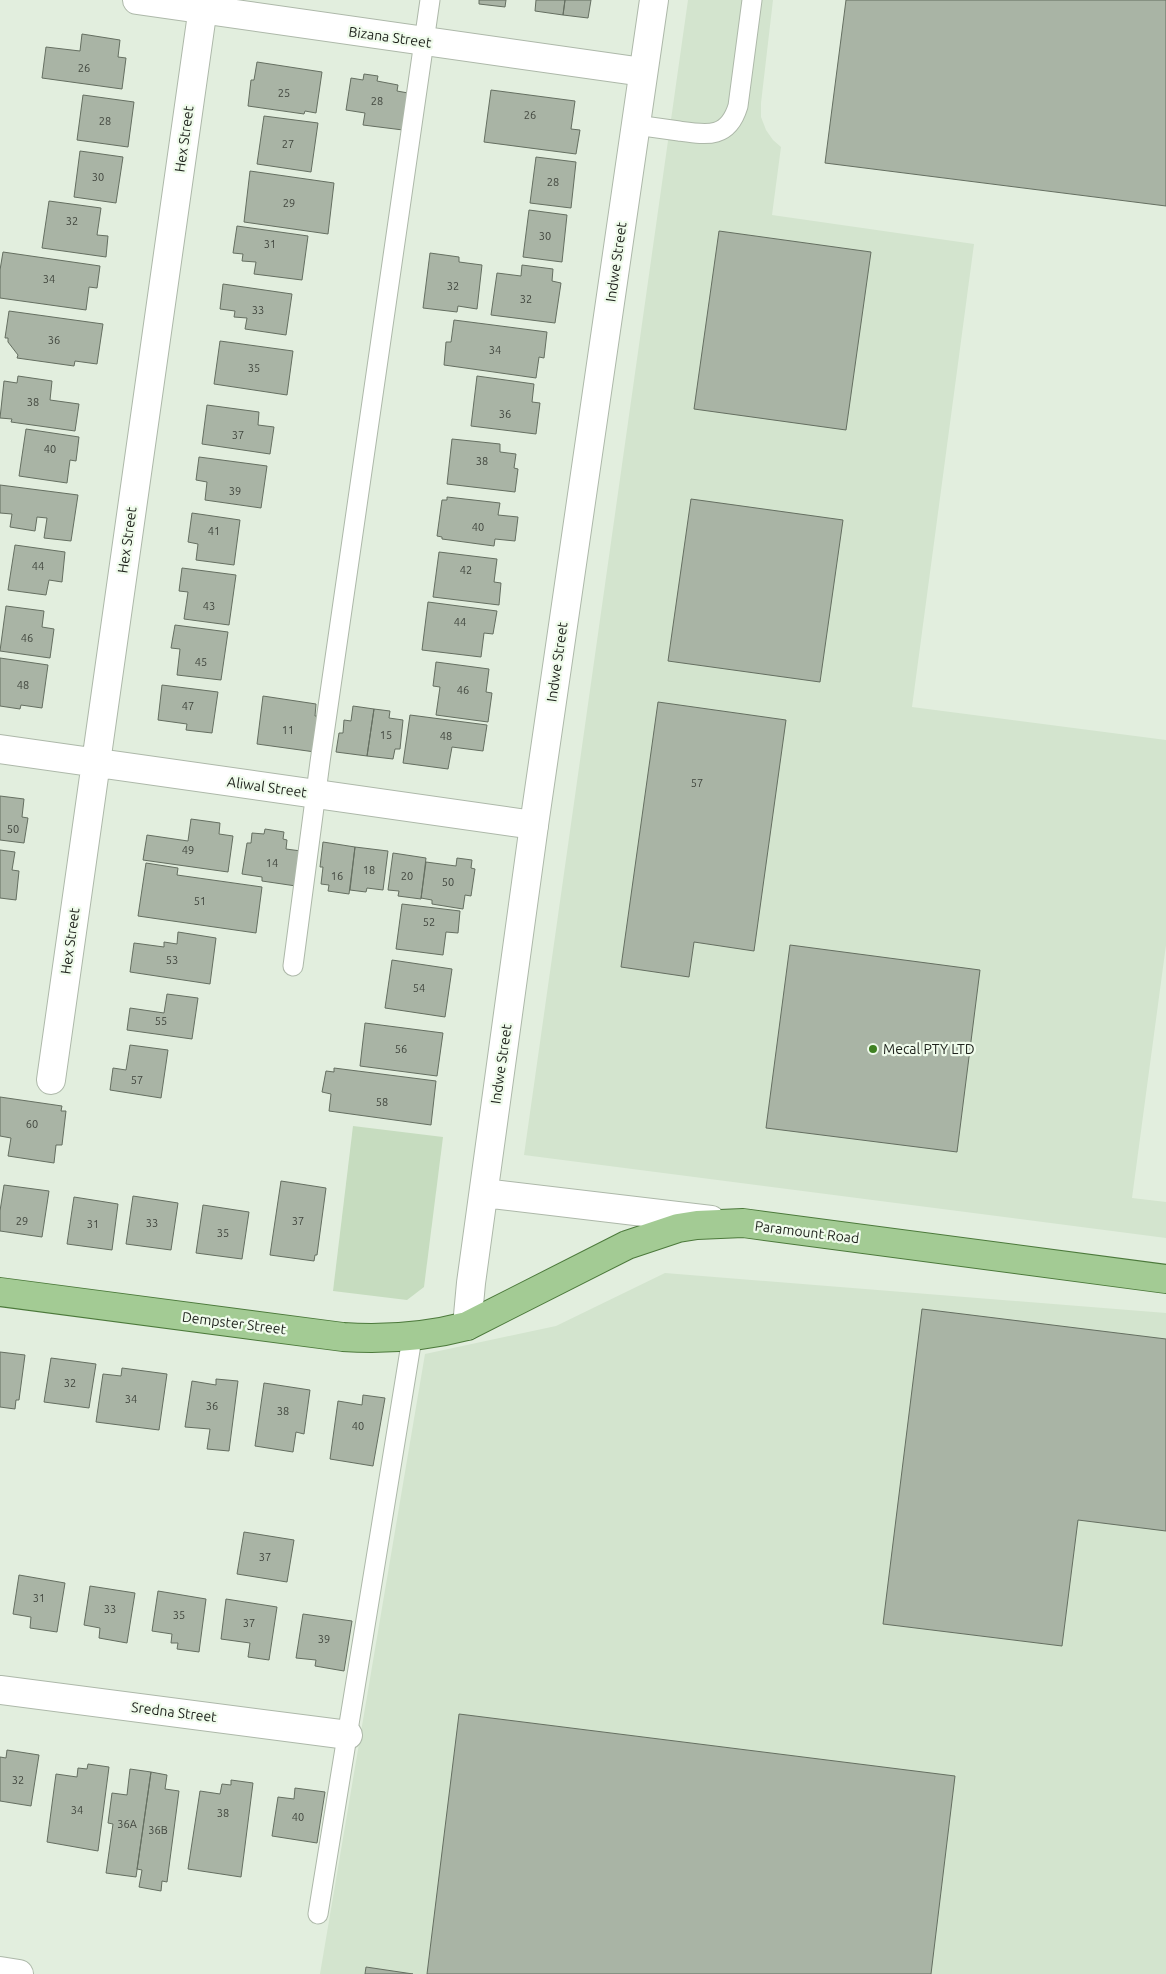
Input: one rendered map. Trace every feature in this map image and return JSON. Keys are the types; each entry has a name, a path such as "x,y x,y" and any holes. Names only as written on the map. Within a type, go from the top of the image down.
{"main road":[{"name":"Paramount Road","path":"467,1326 627,1245 678,1228 697,1225 743,1223 1166,1279"},
{"name":"Dempster Street","path":"0,1292 378,1340 412,1338 467,1326"}],"street":[{"name":"Bizana Street","path":"137,0 203,5 424,42 643,72"},
{"name":"Indwe Street","path":"467,1326 534,825 654,0"},
{"name":"Hex Street","path":"51,1080 203,5"},
{"name":"Aliwal Street","path":"0,749 534,825"},
{"path":"484,1193 743,1223"},
{"name":"Sredna Street","path":"0,1690 348,1735"},
{"path":"0,1971 19,1974"}],"lane":[{"path":"293,966 430,0"},
{"path":"636,125 702,134 714,133 726,128 734,118 738,106 752,0"},
{"path":"318,1914 412,1338"}],"shaded area":[{"path":"688,0 773,0 761,103 761,117 766,130 781,147 772,215 974,244 912,707 1166,740 1166,945 1132,1198 1166,1202 1166,1238 524,1155"},
{"path":"353,1126 443,1137 424,1287 407,1300 333,1291"},
{"path":"665,1273 1166,1313 1166,1974 320,1974 425,1354 556,1326"}],"building":[{"path":"479,0 506,0 505,7 479,4"},
{"path":"536,0 565,0 563,15 535,11"},
{"path":"565,0 591,0 588,18 563,15"},
{"path":"846,0 1166,0 1166,206 825,163"},
{"path":"82,34 120,40 118,57 126,58 122,89 42,78 46,47 80,51"},
{"path":"257,62 322,72 316,113 305,111 304,114 248,106 251,80 254,80"},
{"path":"364,74 378,76 377,81 398,85 397,91 408,93 403,130 363,125 365,113 346,110 351,78 363,80"},
{"path":"491,90 575,101 571,129 580,130 576,154 484,142"},
{"path":"83,95 134,102 128,147 77,140"},
{"path":"264,116 318,123 311,172 257,164"},
{"path":"80,151 123,157 116,203 74,197"},
{"path":"536,157 576,162 571,208 530,203"},
{"path":"250,171 334,183 328,234 244,222"},
{"path":"49,201 101,208 97,235 108,236 106,257 42,248"},
{"path":"529,210 567,215 562,262 523,257"},
{"path":"237,226 308,236 302,280 254,274 256,262 242,261 243,254 233,253"},
{"path":"719,231 871,252 846,430 694,409"},
{"path":"3,252 100,266 97,288 89,287 86,310 0,298 0,270"},
{"path":"430,253 459,257 459,262 482,265 477,309 458,306 457,312 423,308"},
{"path":"522,265 553,269 552,281 561,283 555,323 491,315 497,273 521,276"},
{"path":"223,284 292,294 286,335 245,329 247,318 234,317 235,311 220,309"},
{"path":"9,311 103,324 97,364 75,361 74,366 17,358 18,355 8,342 8,338 5,338"},
{"path":"454,320 547,332 544,358 539,357 536,378 444,365 446,342 451,342"},
{"path":"220,341 293,351 287,395 214,384"},
{"path":"18,376 52,381 50,400 79,404 75,431 11,422 12,419 0,418 4,381 17,383"},
{"path":"477,376 534,384 532,402 540,403 536,434 471,426"},
{"path":"207,405 259,412 258,425 274,427 270,454 202,444"},
{"path":"26,429 79,437 76,461 70,460 67,483 19,476"},
{"path":"452,439 500,444 500,452 516,454 514,468 518,469 515,492 447,484"},
{"path":"199,457 267,466 261,508 205,500 207,482 196,480"},
{"path":"0,485 78,495 71,541 44,538 47,518 37,517 35,531 10,527 12,514 0,513"},
{"path":"447,497 500,503 498,515 518,517 515,541 495,539 494,546 442,539 442,537 437,536 442,500 447,500"},
{"path":"691,499 843,520 820,682 668,661"},
{"path":"192,513 240,520 234,565 196,560 198,544 188,542"},
{"path":"15,545 65,552 62,582 49,580 46,595 8,590"},
{"path":"439,552 497,559 494,582 501,583 499,605 433,597"},
{"path":"182,568 236,575 229,625 184,619 188,592 179,591"},
{"path":"428,602 497,611 493,634 484,633 481,657 422,650"},
{"path":"6,606 44,611 42,627 54,629 50,658 0,651"},
{"path":"175,625 228,632 221,680 177,675 180,649 171,648"},
{"path":"0,658 48,665 42,708 21,705 20,709 0,706"},
{"path":"436,662 489,669 486,692 492,693 488,722 436,715 440,687 433,686"},
{"path":"162,685 218,692 212,733 186,730 187,724 158,720"},
{"path":"263,696 316,704 315,716 319,716 315,752 257,744"},
{"path":"658,702 786,720 754,951 694,942 689,977 621,967"},
{"path":"353,706 374,709 367,756 336,752 339,733 343,733 344,720 351,721"},
{"path":"374,709 390,711 389,718 403,720 400,749 395,749 393,759 367,756"},
{"path":"410,715 487,725 483,751 452,747 448,769 403,763"},
{"path":"0,796 24,799 22,817 28,818 24,843 0,840"},
{"path":"191,819 220,823 219,834 233,836 228,872 143,860 147,835 188,841"},
{"path":"265,829 284,832 283,839 287,840 286,849 301,851 296,886 262,881 262,877 242,874 247,843 251,843 252,833 264,834"},
{"path":"323,842 355,847 349,894 328,891 329,885 321,884 323,867 320,867"},
{"path":"355,847 388,851 383,890 367,888 366,892 350,890"},
{"path":"0,850 15,852 12,870 19,871 16,900 0,898"},
{"path":"393,853 426,858 421,899 398,896 399,891 388,890"},
{"path":"457,858 472,860 471,868 475,869 471,896 465,895 463,909 432,904 432,900 421,898 426,862 456,866"},
{"path":"146,863 178,868 177,875 262,887 256,933 138,916"},
{"path":"402,904 460,911 458,933 446,932 443,955 396,949"},
{"path":"178,932 216,938 210,984 130,972 134,943 164,947 164,942 177,944"},
{"name":"Mecal PTY LTD","path":"790,945 980,970 957,1152 766,1128"},
{"path":"392,960 452,969 445,1017 385,1008"},
{"path":"167,994 198,998 192,1039 127,1030 130,1008 164,1013"},
{"path":"365,1023 443,1033 437,1076 360,1066"},
{"path":"130,1045 168,1050 161,1098 110,1090 113,1068 126,1070"},
{"path":"334,1068 436,1081 431,1125 329,1111 331,1094 322,1092 326,1071 334,1072"},
{"path":"0,1097 62,1106 61,1111 66,1111 62,1145 56,1145 54,1163 8,1156 11,1138 0,1136"},
{"path":"281,1181 326,1188 317,1255 315,1255 314,1261 270,1255"},
{"path":"4,1185 49,1191 42,1237 0,1231 0,1211"},
{"path":"133,1196 178,1203 171,1250 126,1244"},
{"path":"74,1197 118,1204 112,1250 67,1244"},
{"path":"203,1205 249,1212 242,1259 196,1253"},
{"path":"922,1309 1166,1339 1166,1531 1078,1520 1062,1646 883,1624"},
{"path":"0,1352 25,1355 19,1400 16,1400 15,1409 0,1407"},
{"path":"51,1358 96,1364 89,1408 44,1402"},
{"path":"122,1368 167,1374 159,1430 96,1422 103,1374 121,1376"},
{"path":"216,1379 238,1381 229,1451 207,1449 210,1429 185,1427 192,1381 216,1385"},
{"path":"264,1383 310,1390 304,1434 296,1432 293,1452 255,1446"},
{"path":"363,1395 385,1398 373,1466 330,1459 338,1401 362,1405"},
{"path":"244,1532 294,1540 287,1582 237,1574"},
{"path":"19,1575 65,1583 57,1632 30,1628 31,1617 13,1614"},
{"path":"90,1586 135,1593 127,1643 99,1638 100,1628 84,1625"},
{"path":"158,1591 206,1599 199,1652 177,1649 178,1643 171,1643 172,1634 152,1631"},
{"path":"226,1599 277,1607 269,1660 248,1657 250,1643 221,1639"},
{"path":"303,1614 352,1621 344,1671 315,1666 316,1660 296,1658"},
{"path":"459,1714 955,1776 931,1974 427,1974"},
{"path":"7,1750 39,1755 31,1806 0,1801 0,1757 6,1758"},
{"path":"88,1764 109,1767 98,1851 47,1842 56,1774 77,1777 78,1768 87,1769"},
{"path":"130,1769 151,1772 136,1877 106,1873 113,1824 108,1823 112,1793 127,1795"},
{"path":"151,1772 167,1775 165,1789 179,1791 167,1882 162,1881 161,1891 139,1887 142,1870 137,1869"},
{"path":"231,1780 253,1783 241,1877 188,1869 200,1791 220,1794 222,1784 231,1785"},
{"path":"295,1788 325,1792 317,1843 272,1836 278,1797 294,1799"},
{"path":"366,1967 413,1974 365,1974"}],"place":[{"name":"Mecal PTY LTD","path":"873,1049"}]}
